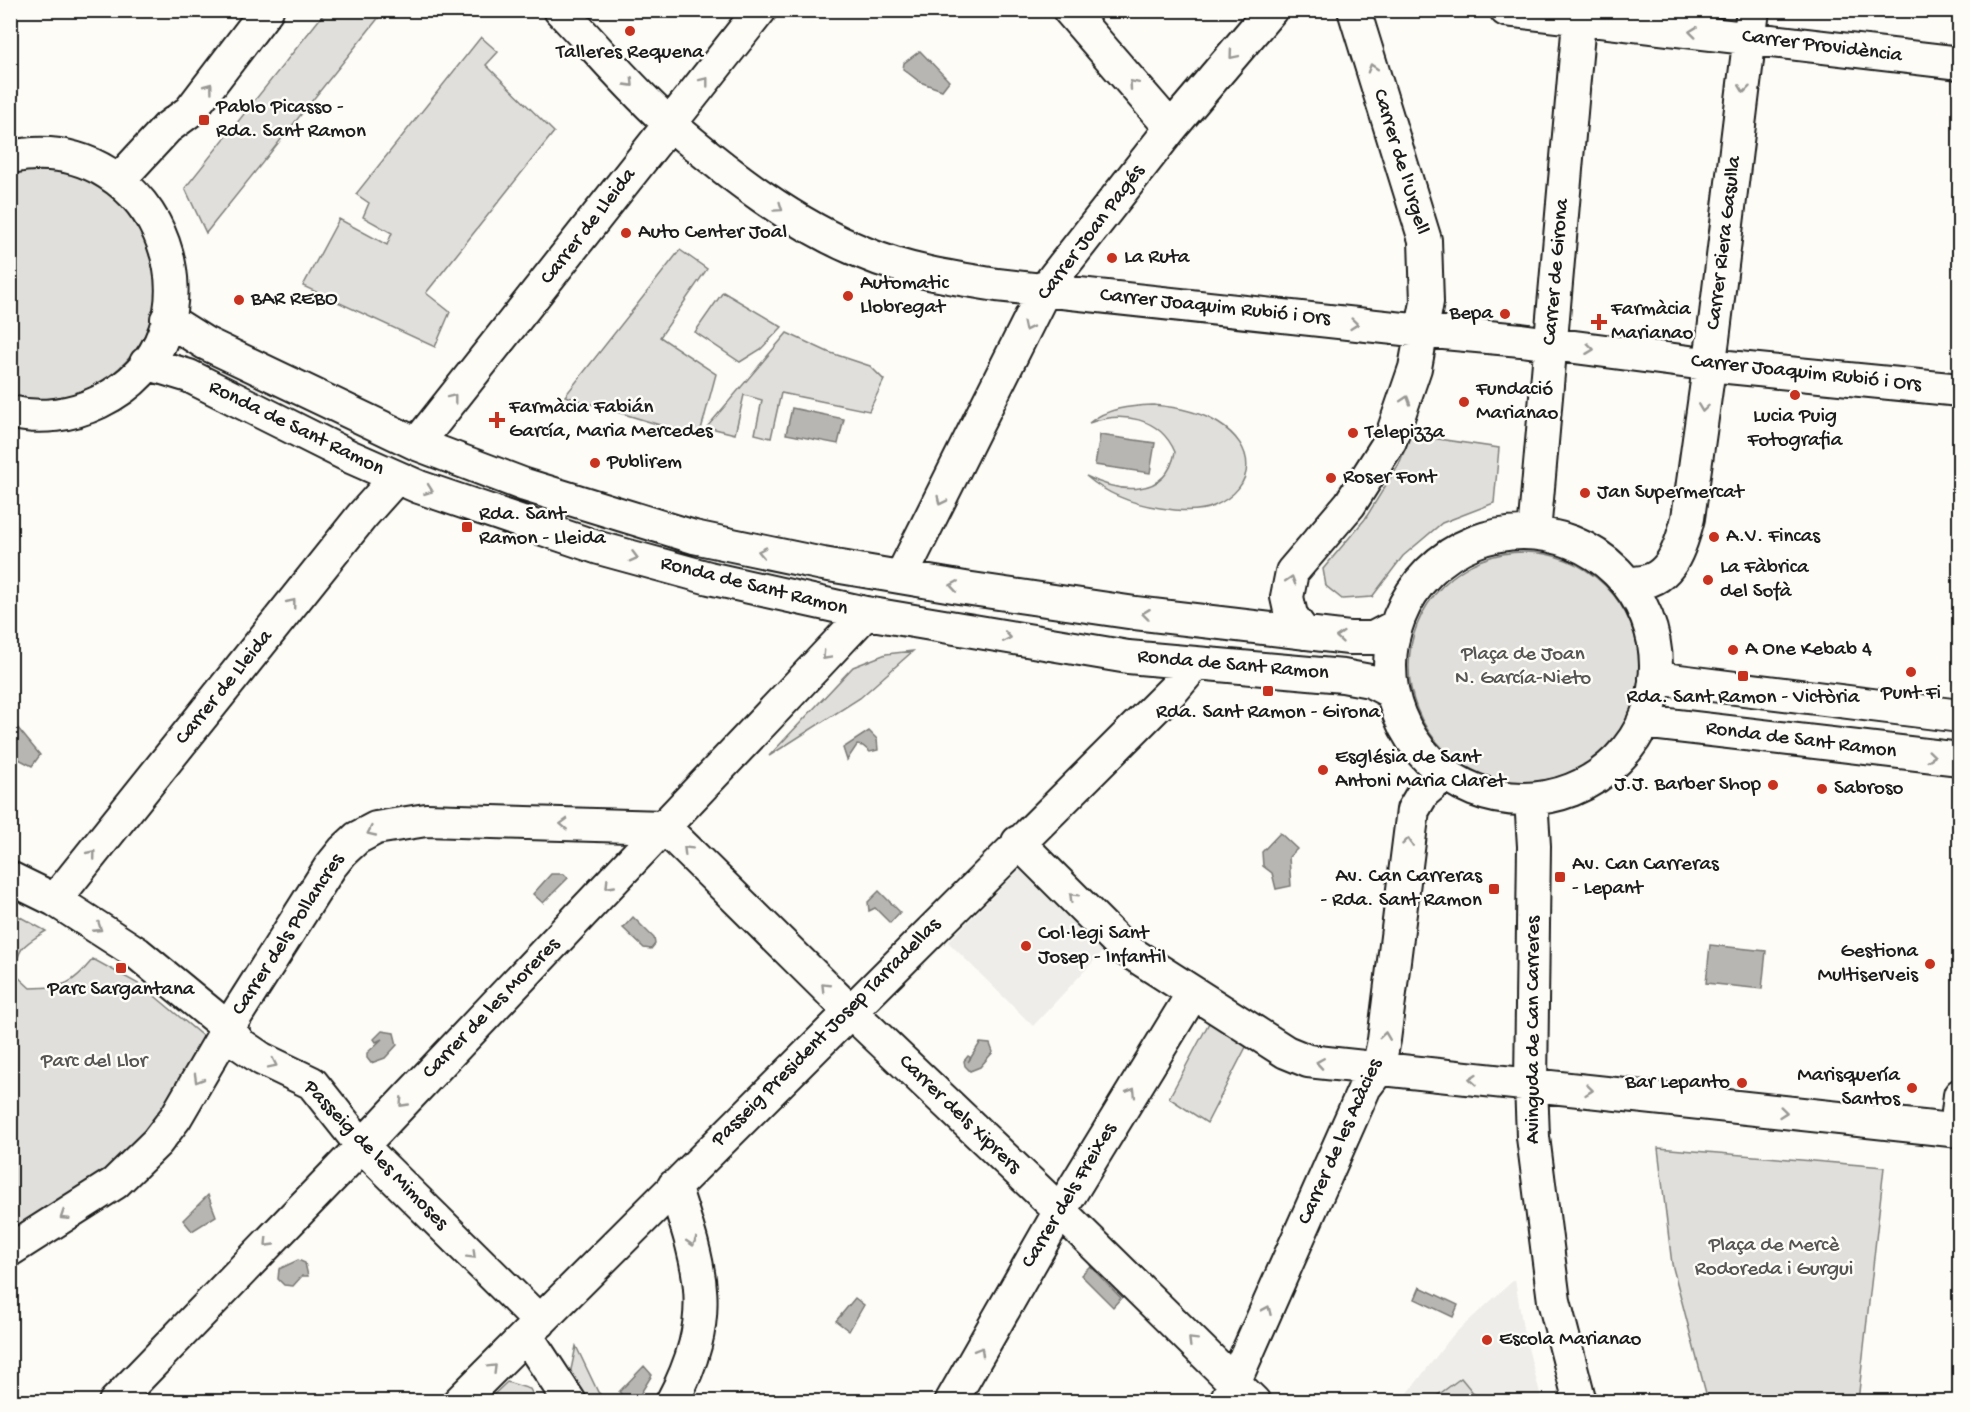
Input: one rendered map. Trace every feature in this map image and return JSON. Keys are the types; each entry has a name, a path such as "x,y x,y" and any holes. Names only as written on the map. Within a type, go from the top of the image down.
{"street":[{"path":"119,180 167,128 190,111 267,10"},
{"name":"Carrer Joaquim Rubió i Ors","path":"560,10 670,124 791,217 865,253 939,276 1422,332 1551,344 1710,364 1959,390"},
{"name":"Carrer de Lleida","path":"417,444 760,10"},
{"path":"1069,10 1171,128"},
{"name":"Carrer Joan Pagés","path":"901,577 1045,289 1171,128 1271,10"},
{"name":"Carrer de l'Urgell","path":"1304,633 1291,615 1287,597 1292,572 1360,490 1390,441 1408,396 1427,303 1425,240 1354,10"},
{"name":"Carrer Providència","path":"1506,10 1752,24 1959,63"},
{"name":"Carrer de Girona","path":"1534,533 1580,15"},
{"name":"Carrer Riera Gasulla","path":"1626,582 1640,584 1651,580 1666,570 1682,545 1710,364 1752,24"},
{"path":"10,157 36,154 67,156 98,166 119,180 142,201 165,242 172,288 167,319 159,342 146,363 120,389 88,407 52,415 10,412"},
{"name":"Ronda de Sant Ramon","path":"167,319 205,343 417,444 525,485 683,534 759,551 901,577 1135,613 1304,633 1373,638 1396,626"},
{"name":"Ronda de Sant Ramon","path":"146,363 189,376 396,478 599,548 709,578 866,613 1128,657 1343,676 1370,681 1393,693"},
{"name":"Carrer de Lleida","path":"55,900 362,516 396,478"},
{"path":"1509,533 1534,533 1556,537 1591,551 1626,582 1641,605 1654,641 1655,678 1643,722 1627,748 1598,776 1566,792 1531,799 1513,798 1479,792 1445,774 1416,744 1404,724 1393,693 1391,660 1396,626 1414,591 1427,574 1454,552 1485,538 1509,533"},
{"name":"Carrer de les Moreres","path":"115,1401 362,1146 866,613"},
{"name":"Passeig President Josep Tarradellas","path":"459,1401 849,1010 1174,689 1195,664"},
{"name":"Ronda de Sant Ramon","path":"1655,678 1702,686 1959,716"},
{"name":"Ronda de Sant Ramon","path":"1643,722 1959,759"},
{"name":"Carrer de les Acàcies","path":"1238,1395 1365,1087 1378,1070 1384,1040 1413,810 1423,793 1445,774"},
{"name":"Avinguda de Can Carreres","path":"1531,799 1534,879 1531,1084 1533,1137 1554,1301 1580,1401"},
{"name":"Carrer dels Pollancres","path":"10,1250 115,1183 138,1161 176,1117 228,1028 330,867 357,838 376,828 426,820 664,827"},
{"name":"Carrer dels Xiprers","path":"664,827 849,1010 1060,1211 1238,1395"},
{"path":"1018,842 1125,949 1297,1057 1378,1070 1531,1084 1958,1130 1959,1095"},
{"name":"Passeig de les Mimoses","path":"10,878 55,900 137,953 228,1028 240,1044 262,1059 312,1083 362,1146 533,1328 570,1401"},
{"name":"Carrer dels Freixes","path":"951,1401 1060,1211 1193,993"},
{"path":"672,1401 691,1356 699,1324 702,1293 694,1246 674,1186"}],"shaded area":[{"path":"920,51 949,81 942,90 920,82 903,69 904,63"},
{"path":"792,408 844,419 838,444 786,434"},
{"path":"1100,435 1155,443 1150,473 1095,465"},
{"path":"12,721 40,755 32,766 11,755"},
{"path":"869,731 877,739 878,750 870,752 863,746 857,745 847,760 843,748"},
{"path":"1280,833 1297,849 1289,857 1291,886 1276,889 1272,873 1263,866 1262,852"},
{"name":"Col·legi Sant Josep - Infantil","path":"1022,867 1104,950 1033,1026 948,942"},
{"path":"551,874 564,874 568,878 543,903 533,894"},
{"path":"879,891 900,912 890,923 875,908 869,911 868,902"},
{"path":"633,917 654,938 655,944 651,949 644,948 623,928"},
{"path":"1710,945 1766,951 1762,989 1706,983"},
{"path":"382,1031 394,1033 397,1045 385,1058 371,1063 367,1058 367,1053 382,1039 376,1042 374,1039"},
{"path":"980,1043 990,1044 993,1052 980,1067 970,1071 964,1061 968,1056 971,1058"},
{"path":"208,1195 216,1216 192,1231 183,1220"},
{"path":"298,1260 305,1263 308,1276 302,1276 293,1286 284,1285 278,1279 279,1269"},
{"path":"1090,1266 1121,1298 1113,1307 1081,1275"},
{"name":"Escola Marianao","path":"1515,1279 1523,1329 1542,1401 1401,1402 1453,1335"},
{"path":"1420,1287 1458,1305 1453,1317 1415,1299"},
{"path":"855,1298 864,1305 849,1331 836,1321"},
{"path":"644,1366 652,1375 636,1401 629,1401 619,1392"}],"green space":[{"path":"326,11 384,11 206,233 185,188"},
{"path":"481,37 498,52 486,65 554,132 426,293 450,312 435,347 303,286 339,219 387,245 392,233 363,217 369,203 356,194"},
{"path":"52,171 73,174 84,177 103,188 126,210 146,239 156,279 154,310 143,338 125,362 102,381 74,394 43,400 11,397 11,173"},
{"path":"680,250 707,269 660,337 716,374 699,437 565,396"},
{"path":"723,292 782,327 761,349 740,362 695,332"},
{"path":"787,333 828,352 870,366 884,380 869,411 781,393 771,438 755,434 762,400 744,395 735,434 707,427"},
{"path":"1153,405 1178,408 1203,415 1218,423 1240,443 1247,466 1244,478 1228,498 1201,510 1167,509 1121,498 1086,476 1099,482 1126,488 1152,485 1162,478 1170,467 1175,452 1160,431 1150,424 1127,418 1102,419 1089,423 1111,411"},
{"path":"1411,435 1499,448 1494,503 1442,523 1403,556 1372,597 1342,599 1326,586 1323,569 1365,519 1399,464"},
{"name":"Plaça de Joan N. García-Nieto","path":"1524,552 1546,554 1568,561 1597,578 1613,594 1634,634 1639,667 1637,689 1630,711 1613,740 1597,756 1557,777 1524,782 1502,780 1480,773 1451,756 1435,740 1414,700 1409,667 1411,645 1418,623 1435,594 1451,578 1491,557"},
{"path":"913,651 860,698 769,756 853,667 886,654"},
{"name":"Parc del Llor","path":"11,912 46,931 27,944 18,958 16,975 30,988 52,987 67,983 93,959 144,987 206,1039 149,1132 112,1168 11,1232"},
{"path":"1210,1021 1247,1045 1207,1123 1169,1098"},
{"name":"Plaça de Mercè Rodoreda i Gurgui","path":"1658,1148 1884,1167 1858,1401 1708,1401 1672,1264"},
{"path":"576,1346 598,1392 607,1401 583,1401 569,1379"},
{"path":"1461,1378 1480,1401 1430,1401"},
{"path":"507,1382 530,1389 536,1401 487,1401"}],"place":[{"name":"Talleres Requena","path":"630,31"},
{"name":"Pablo Picasso - Rda. Sant Ramon","path":"204,120"},
{"name":"Auto Center Joal","path":"626,233"},
{"name":"La Ruta","path":"1112,258"},
{"name":"Automatic Llobregat","path":"848,296"},
{"name":"BAR REBO","path":"239,300"},
{"name":"Bepa","path":"1505,314"},
{"name":"Farmàcia Marianao","path":"1599,322"},
{"name":"Lucia Puig Fotografia","path":"1795,395"},
{"name":"Fundació Marianao","path":"1464,402"},
{"name":"Farmàcia Fabián García, Maria Mercedes","path":"497,420"},
{"name":"Telepizza","path":"1353,433"},
{"name":"Publirem","path":"595,463"},
{"name":"Roser Font","path":"1331,478"},
{"name":"Jan Supermercat","path":"1585,493"},
{"name":"Rda. Sant Ramon - Lleida","path":"467,527"},
{"name":"A.V. Fincas","path":"1714,537"},
{"name":"La Fàbrica del Sofà","path":"1708,580"},
{"name":"A One Kebab 4","path":"1733,650"},
{"name":"Punt Fi","path":"1911,672"},
{"name":"Rda. Sant Ramon - Victòria","path":"1743,676"},
{"name":"Rda. Sant Ramon - Girona","path":"1268,691"},
{"name":"Església de Sant Antoni Maria Claret","path":"1323,770"},
{"name":"J.J. Barber Shop","path":"1773,785"},
{"name":"Sabroso","path":"1822,789"},
{"name":"Av. Can Carreras - Lepant","path":"1560,877"},
{"name":"Av. Can Carreras - Rda. Sant Ramon","path":"1494,889"},
{"name":"Col·legi Sant Josep - Infantil","path":"1026,946"},
{"name":"Gestiona Multiserveis","path":"1930,964"},
{"name":"Parc Sargantana","path":"121,968"},
{"name":"Bar Lepanto","path":"1742,1083"},
{"name":"Marisquería Santos","path":"1912,1088"},
{"name":"Escola Marianao","path":"1487,1340"}]}
